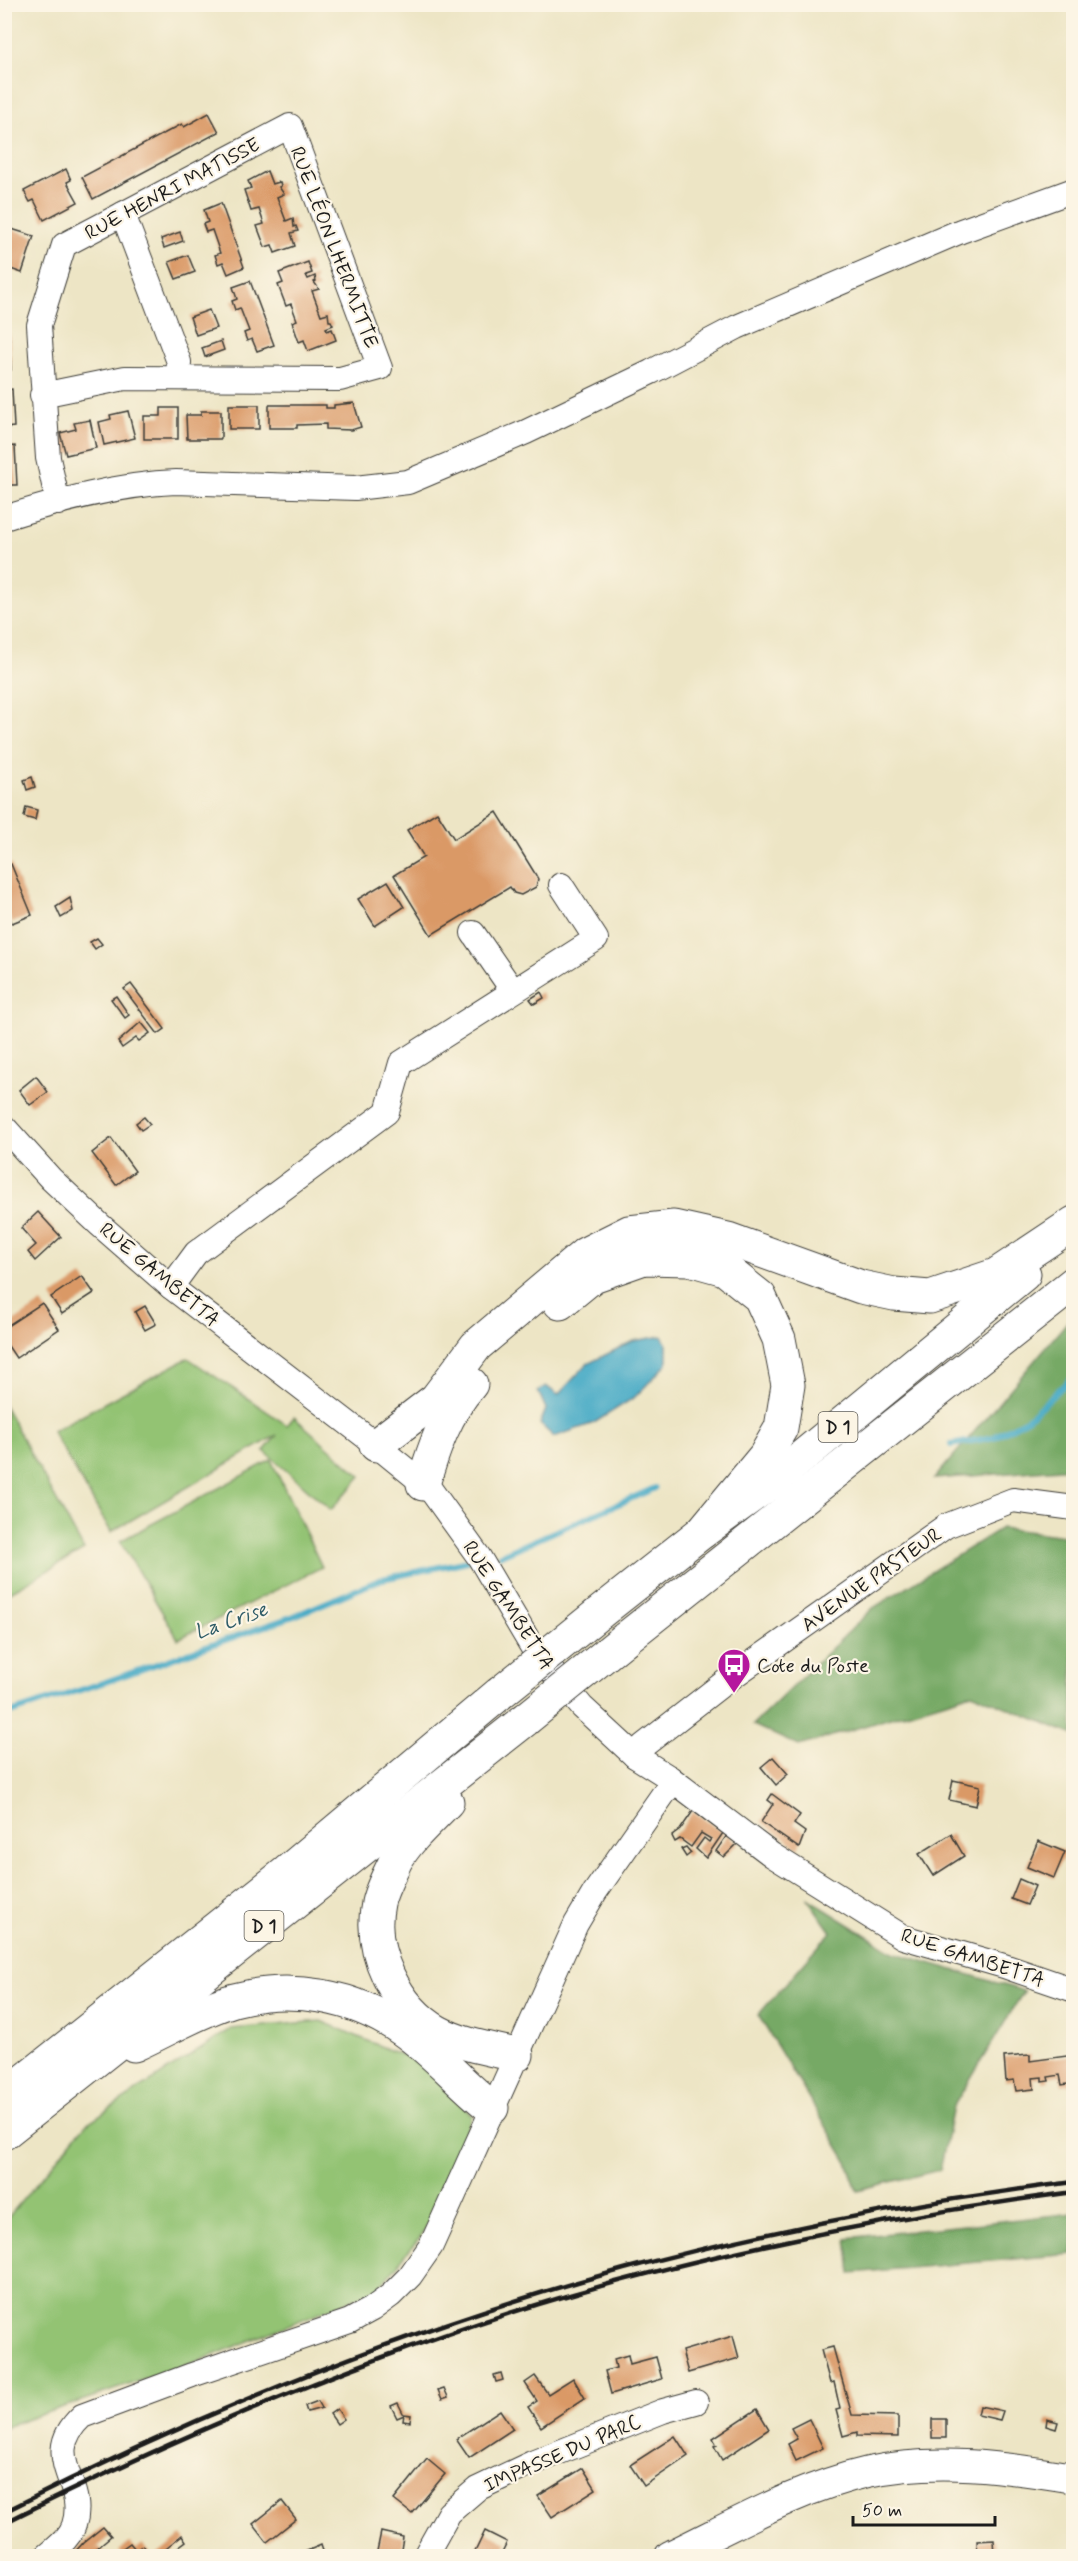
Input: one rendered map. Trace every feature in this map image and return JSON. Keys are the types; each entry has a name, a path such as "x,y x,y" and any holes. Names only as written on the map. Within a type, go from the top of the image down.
{"highway":[{"path":"376,1445 436,1399 476,1346 585,1254 629,1232 674,1227 728,1239 861,1287 894,1294 930,1297 996,1275 1074,1223"},
{"name":"D 1","path":"4,2097 287,1872 598,1614 702,1532 774,1480 1074,1232"},
{"path":"423,1484 437,1440 459,1398 506,1345 593,1276 644,1258 689,1259 725,1269 760,1297 779,1339 789,1385 781,1428 765,1456 702,1532"},
{"name":"D 1","path":"4,2133 1074,1283"},
{"path":"517,2055 464,2043 438,2032 413,2014 389,1976 380,1954 376,1929 378,1902 396,1860 406,1846 525,1720"},
{"path":"92,2064 205,2011 234,2000 260,1994 321,1995 351,2002 403,2030 492,2108"}],"main road":[{"path":"670,2556 801,2493 869,2472 933,2464 967,2465 1074,2478"}],"street":[{"name":"RUE HENRI MATISSE","path":"58,503 48,458 39,325 64,245 290,126"},
{"name":"RUE LÉON LHERMITTE","path":"178,378 340,380 380,368 290,126"},
{"path":"4,518 58,503 148,483 355,488 408,482 526,432 738,327 961,231 1074,190"},
{"path":"42,395 124,378 178,378 179,362 123,214"},
{"path":"171,1287 196,1253 387,1112 401,1063 596,939 561,885"},
{"path":"473,933 513,991"},
{"name":"RUE GAMBETTA","path":"4,1127 51,1179 99,1225 171,1287 430,1489 480,1557 534,1650 582,1707 635,1756 670,1778 772,1855 903,1937 1004,1966 1074,1990"},
{"name":"AVENUE PASTEUR","path":"635,1756 643,1746 725,1682 946,1526 1013,1500 1074,1508"},
{"path":"47,2556 64,2541 74,2525 75,2499 63,2454 66,2437 76,2422 95,2410 192,2374 336,2327 382,2303 410,2276 431,2246 576,1924 595,1892 667,1789 670,1778"},
{"name":"IMPASSE DU PARC","path":"424,2556 449,2513 477,2489 532,2463 663,2411 696,2402"}],"green space":[{"path":"1073,1315 1073,1468 934,1479"},
{"path":"188,1358 287,1425 294,1417 361,1476 331,1510 264,1451 277,1435 111,1532 52,1431"},
{"path":"5,1407 84,1550 4,1595"},
{"path":"271,1460 322,1567 178,1639 120,1541"},
{"path":"1001,1528 1073,1537 1073,1735 972,1693 799,1746 753,1725 873,1608"},
{"path":"807,1898 893,1952 1024,1991 953,2107 940,2170 857,2190 846,2159 758,2015 831,1932"},
{"path":"321,2021 425,2065 472,2116 424,2232 378,2289 204,2359 5,2427 5,2221 86,2124 231,2029"},
{"path":"1073,2213 1073,2254 851,2273 847,2238"}],"water":[{"path":"662,1336 667,1345 667,1364 635,1397 594,1423 554,1437 540,1424 546,1409 538,1391 546,1386 558,1395 587,1364 633,1341"}],"building":[{"path":"209,113 219,132 93,199 82,177 182,124 184,127"},
{"path":"66,169 71,180 67,182 78,202 44,220 34,200 30,202 24,191"},
{"path":"267,171 272,184 280,182 279,187 284,194 277,197 286,221 293,218 294,227 296,226 298,231 291,233 295,246 275,253 272,245 265,247 257,226 264,224 259,209 251,211 244,190 251,188 248,181"},
{"path":"221,203 244,267 228,274 223,262 218,264 215,255 220,253 212,230 206,232 203,224 208,222 204,210"},
{"path":"5,227 34,236 22,273 5,267"},
{"path":"180,232 183,241 164,248 161,239"},
{"path":"188,255 195,272 176,279 169,262"},
{"path":"308,262 312,273 306,275 308,279 315,276 316,281 314,282 319,289 312,291 321,315 328,313 329,321 333,325 326,328 327,331 332,329 336,340 308,351 304,340 299,342 292,322 297,320 291,304 286,306 278,285 283,283 279,273"},
{"path":"250,281 274,345 257,351 252,339 247,341 244,333 249,331 240,308 235,310 232,301 237,299 233,287"},
{"path":"209,310 216,328 196,335 190,317"},
{"path":"4,332 9,332 11,370 4,371"},
{"path":"221,341 224,350 205,357 202,348"},
{"path":"12,389 14,427 4,428 4,390"},
{"path":"354,403 361,427 351,430 326,429 326,424 297,425 297,428 269,428 269,405 326,405 326,408 334,408 334,405"},
{"path":"229,405 259,405 259,429 229,429"},
{"path":"161,408 178,408 178,439 144,439 144,416 161,416"},
{"path":"128,411 135,438 104,445 99,422 111,419 110,415"},
{"path":"201,411 221,411 221,439 187,439 186,415 201,415"},
{"path":"90,420 96,448 66,455 60,433 76,429 74,423"},
{"path":"15,446 17,485 4,485 4,447"},
{"path":"32,777 35,787 27,790 24,780"},
{"path":"26,807 37,810 35,820 24,817"},
{"path":"437,812 454,839 497,812 538,879 536,887 521,895 514,893 510,887 431,935 394,875 424,857 407,830"},
{"path":"11,864 32,915 12,923 5,907 5,867"},
{"path":"388,881 404,907 375,926 358,899"},
{"path":"70,898 73,911 61,918 56,907"},
{"path":"97,938 102,944 95,949 90,942"},
{"path":"131,984 165,1029 158,1034 124,989"},
{"path":"541,992 544,998 534,1004 530,999"},
{"path":"116,996 129,1015 125,1018 111,999"},
{"path":"141,1022 150,1033 139,1041 136,1038 122,1048 118,1042"},
{"path":"36,1076 48,1092 30,1105 19,1090"},
{"path":"144,1117 150,1124 141,1130 136,1123"},
{"path":"111,1138 135,1171 116,1185 92,1153"},
{"path":"38,1212 61,1237 35,1261 28,1252 36,1245 21,1228"},
{"path":"82,1276 94,1293 62,1314 51,1297"},
{"path":"42,1303 59,1329 16,1358 4,1340 4,1328"},
{"path":"145,1306 156,1324 145,1330 135,1312"},
{"path":"773,1757 788,1774 776,1785 761,1767"},
{"path":"953,1780 980,1786 976,1806 949,1800"},
{"path":"772,1794 800,1815 794,1824 805,1832 799,1848 761,1822 773,1804 768,1800"},
{"path":"693,1811 723,1833 706,1858 696,1849 704,1838 709,1842 711,1839 701,1833 691,1847 680,1839 675,1842 672,1836 680,1830"},
{"path":"951,1834 964,1856 933,1876 919,1854"},
{"path":"727,1835 738,1843 724,1857 716,1851"},
{"path":"1038,1841 1065,1852 1054,1878 1027,1867"},
{"path":"686,1847 691,1853 686,1857 681,1849"},
{"path":"1019,1879 1035,1886 1027,1905 1011,1899"},
{"path":"1030,2055 1030,2061 1074,2055 1074,2083 1062,2085 1060,2075 1048,2077 1049,2081 1042,2082 1042,2077 1033,2078 1034,2089 1016,2091 1014,2080 1006,2081 1004,2057"},
{"path":"733,2336 739,2358 688,2373 682,2351"},
{"path":"833,2347 852,2415 898,2416 898,2437 857,2436 857,2432 843,2436 836,2410 840,2409 834,2382 830,2383 821,2350"},
{"path":"628,2355 630,2364 656,2357 662,2379 611,2394 605,2371 616,2368 614,2359"},
{"path":"501,2373 503,2380 496,2382 494,2375"},
{"path":"535,2376 548,2394 573,2378 585,2398 541,2427 528,2407 537,2401 525,2383"},
{"path":"444,2388 448,2397 442,2399 438,2390"},
{"path":"318,2401 322,2408 307,2412 305,2406"},
{"path":"398,2403 404,2415 397,2418 391,2406"},
{"path":"980,2406 1003,2411 1000,2420 978,2415"},
{"path":"337,2409 344,2419 337,2424 330,2414"},
{"path":"757,2409 769,2429 722,2460 714,2446 717,2445 713,2438"},
{"path":"500,2410 513,2429 469,2458 456,2439"},
{"path":"404,2414 411,2415 410,2422 403,2421"},
{"path":"809,2419 823,2448 796,2461 788,2444 797,2439 791,2428"},
{"path":"932,2419 946,2419 946,2438 932,2438"},
{"path":"1047,2419 1058,2422 1056,2429 1046,2426"},
{"path":"675,2436 688,2456 644,2486 630,2465"},
{"path":"427,2459 445,2474 412,2514 394,2500"},
{"path":"583,2468 596,2489 552,2517 538,2496"},
{"path":"282,2501 296,2519 267,2542 253,2524"},
{"path":"103,2527 111,2536 94,2550 99,2547 108,2556 78,2556 74,2553 83,2543"},
{"path":"485,2531 507,2542 500,2556 473,2556"},
{"path":"381,2532 403,2537 400,2556 376,2556"},
{"path":"182,2535 186,2541 166,2556 156,2556"},
{"path":"994,2540 995,2554 978,2555 977,2541"},
{"path":"130,2543 136,2550 143,2545 151,2556 123,2556 119,2551"},
{"path":"321,2545 323,2551 310,2556 295,2556"}],"waterway":[{"name":"La Crise","path":"951,1445 994,1437 1026,1420 1074,1376"},
{"name":"La Crise","path":"501,1555 655,1488"},
{"name":"La Crise","path":"4,1715 294,1616 382,1579 468,1561"}],"railway":[{"path":"4,2512 155,2440 308,2374 465,2317 544,2292 624,2269 791,2229 904,2207 1074,2182"},
{"path":"4,2523 128,2463 253,2408 381,2358 510,2313 649,2273 789,2240 931,2213 1074,2192"}],"place":[{"name":"Cote du Poste","path":"734,1694"}]}
